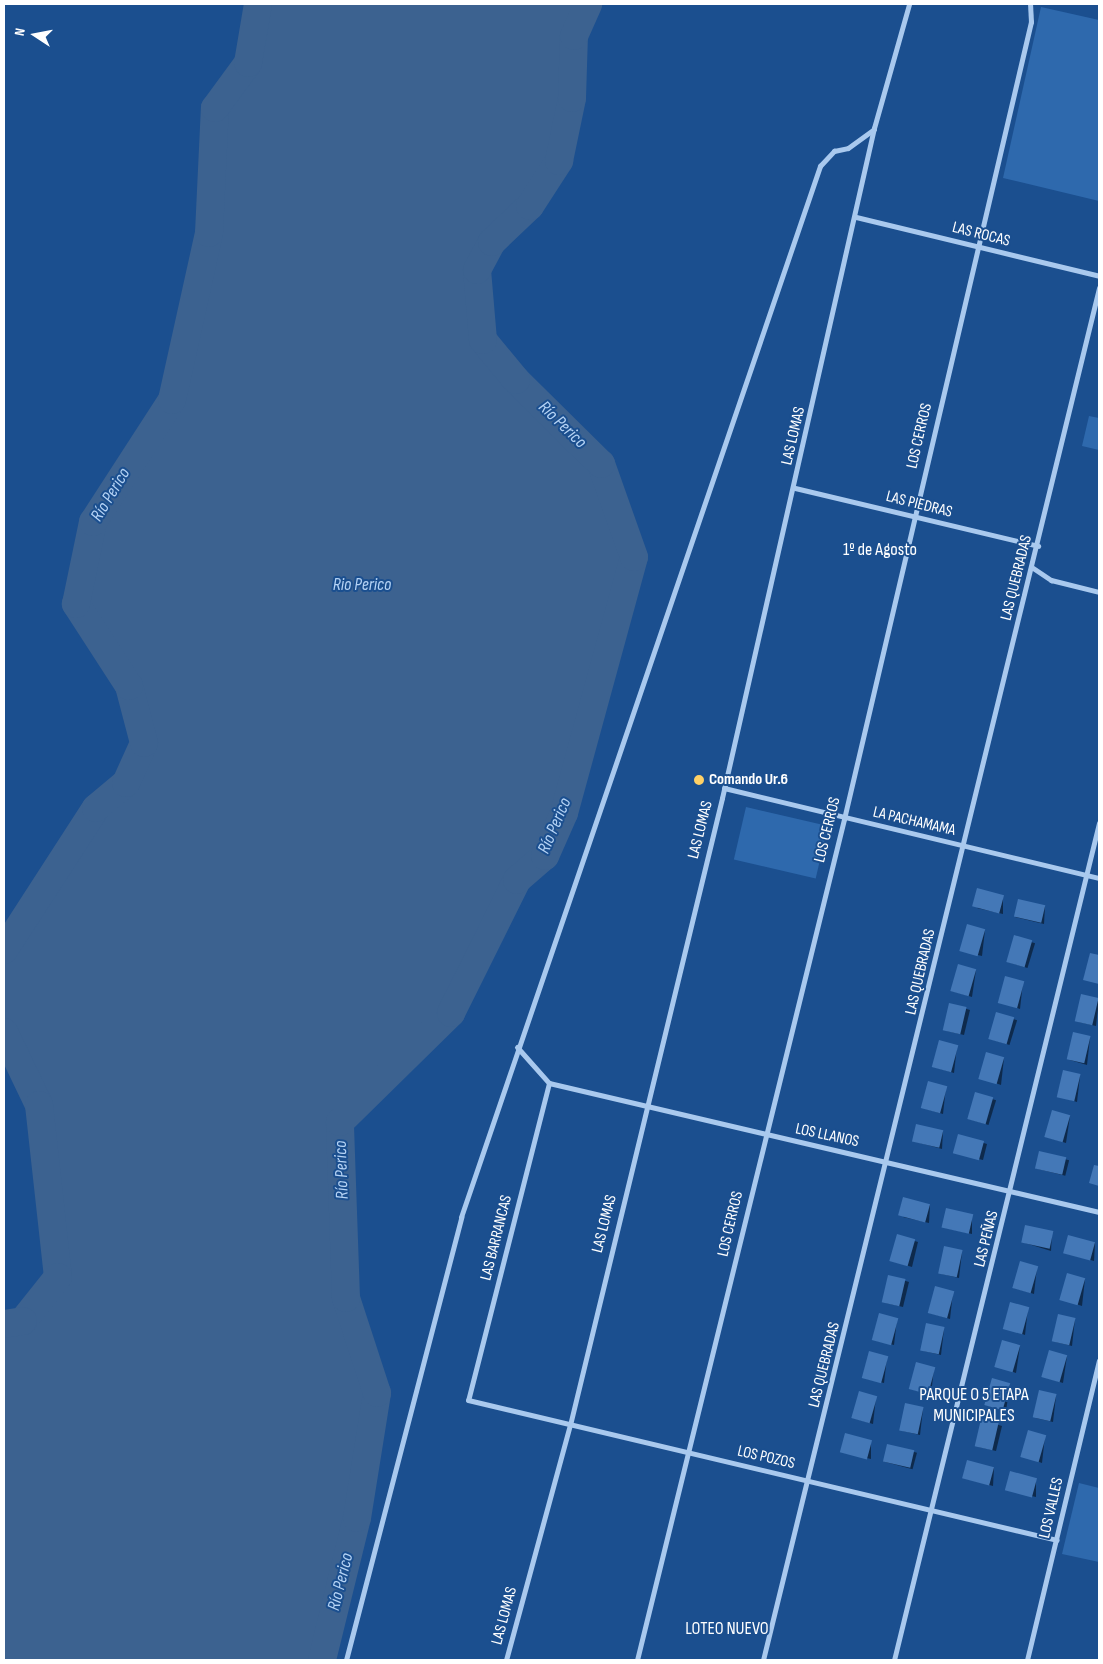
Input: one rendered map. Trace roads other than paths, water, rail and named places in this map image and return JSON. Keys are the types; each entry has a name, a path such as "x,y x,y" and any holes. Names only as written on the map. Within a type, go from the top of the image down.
{"street":[{"name":"LAS LOMAS","path":"506,1660 570,1425 795,488 874,128 909,4"},
{"name":"LOS CERROS","path":"637,1660 690,1453 765,1136 844,819 1030,22 1030,4"},
{"path":"346,1660 461,1217 517,1048 820,166 834,151 848,148 874,128"},
{"name":"LAS ROCAS","path":"856,217 1099,276"},
{"name":"LAS QUEBRADAS","path":"763,1660 888,1162 963,846 1033,568 1099,288"},
{"name":"LAS PIEDRAS","path":"795,488 1038,546"},
{"path":"1033,568 1051,580 1099,592"},
{"name":"LA PACHAMAMA","path":"724,788 844,819 1099,878"},
{"name":"LAS PEÑAS","path":"894,1660 930,1510 1012,1192 1099,823"},
{"path":"517,1048 550,1084"},
{"name":"LOS LLANOS","path":"550,1084 765,1136 888,1162 1099,1212"},
{"name":"LAS BARRANCAS","path":"468,1400 550,1084"},
{"name":"LOS VALLES","path":"1027,1660 1058,1540 1099,1361"},
{"name":"LOS POZOS","path":"468,1400 1058,1540"}],"water":[{"name":"Rio Perico","path":"258,4 588,4 574,36 572,98 559,161 530,206 492,242 477,270 483,340 516,380 601,464 634,557 564,813 545,856 517,881 451,1013 340,1122 346,1297 377,1393 357,1518 322,1660 4,1660 4,1324 23,1321 58,1277 39,1105 4,1032 4,950 96,808 126,783 144,743 129,686 76,604 93,522 172,400 209,233 215,108 248,63"}],"waterway":[{"name":"Río Perico","path":"4,950 96,808 126,783 144,743 129,686 76,604 93,522 172,400 209,233 215,108 248,63 258,4"},
{"name":"Río Perico","path":"322,1660 357,1518 377,1393 346,1298 340,1122 451,1013 517,880 545,856 564,813 634,557 601,464 516,380 483,340 477,270 492,242 530,206 559,161 572,98 574,36 588,4"},
{"name":"Río Perico","path":"4,1032 39,1105 58,1277 23,1321 4,1324"}],"place":[{"name":"Comando Ur.6","path":"699,780"}],"district":[{"name":"1º de Agosto","path":"880,550"},
{"name":"PARQUE O 5 ETAPA MUNICIPALES","path":"974,1406"},
{"name":"LOTEO NUEVO","path":"727,1629"}]}
